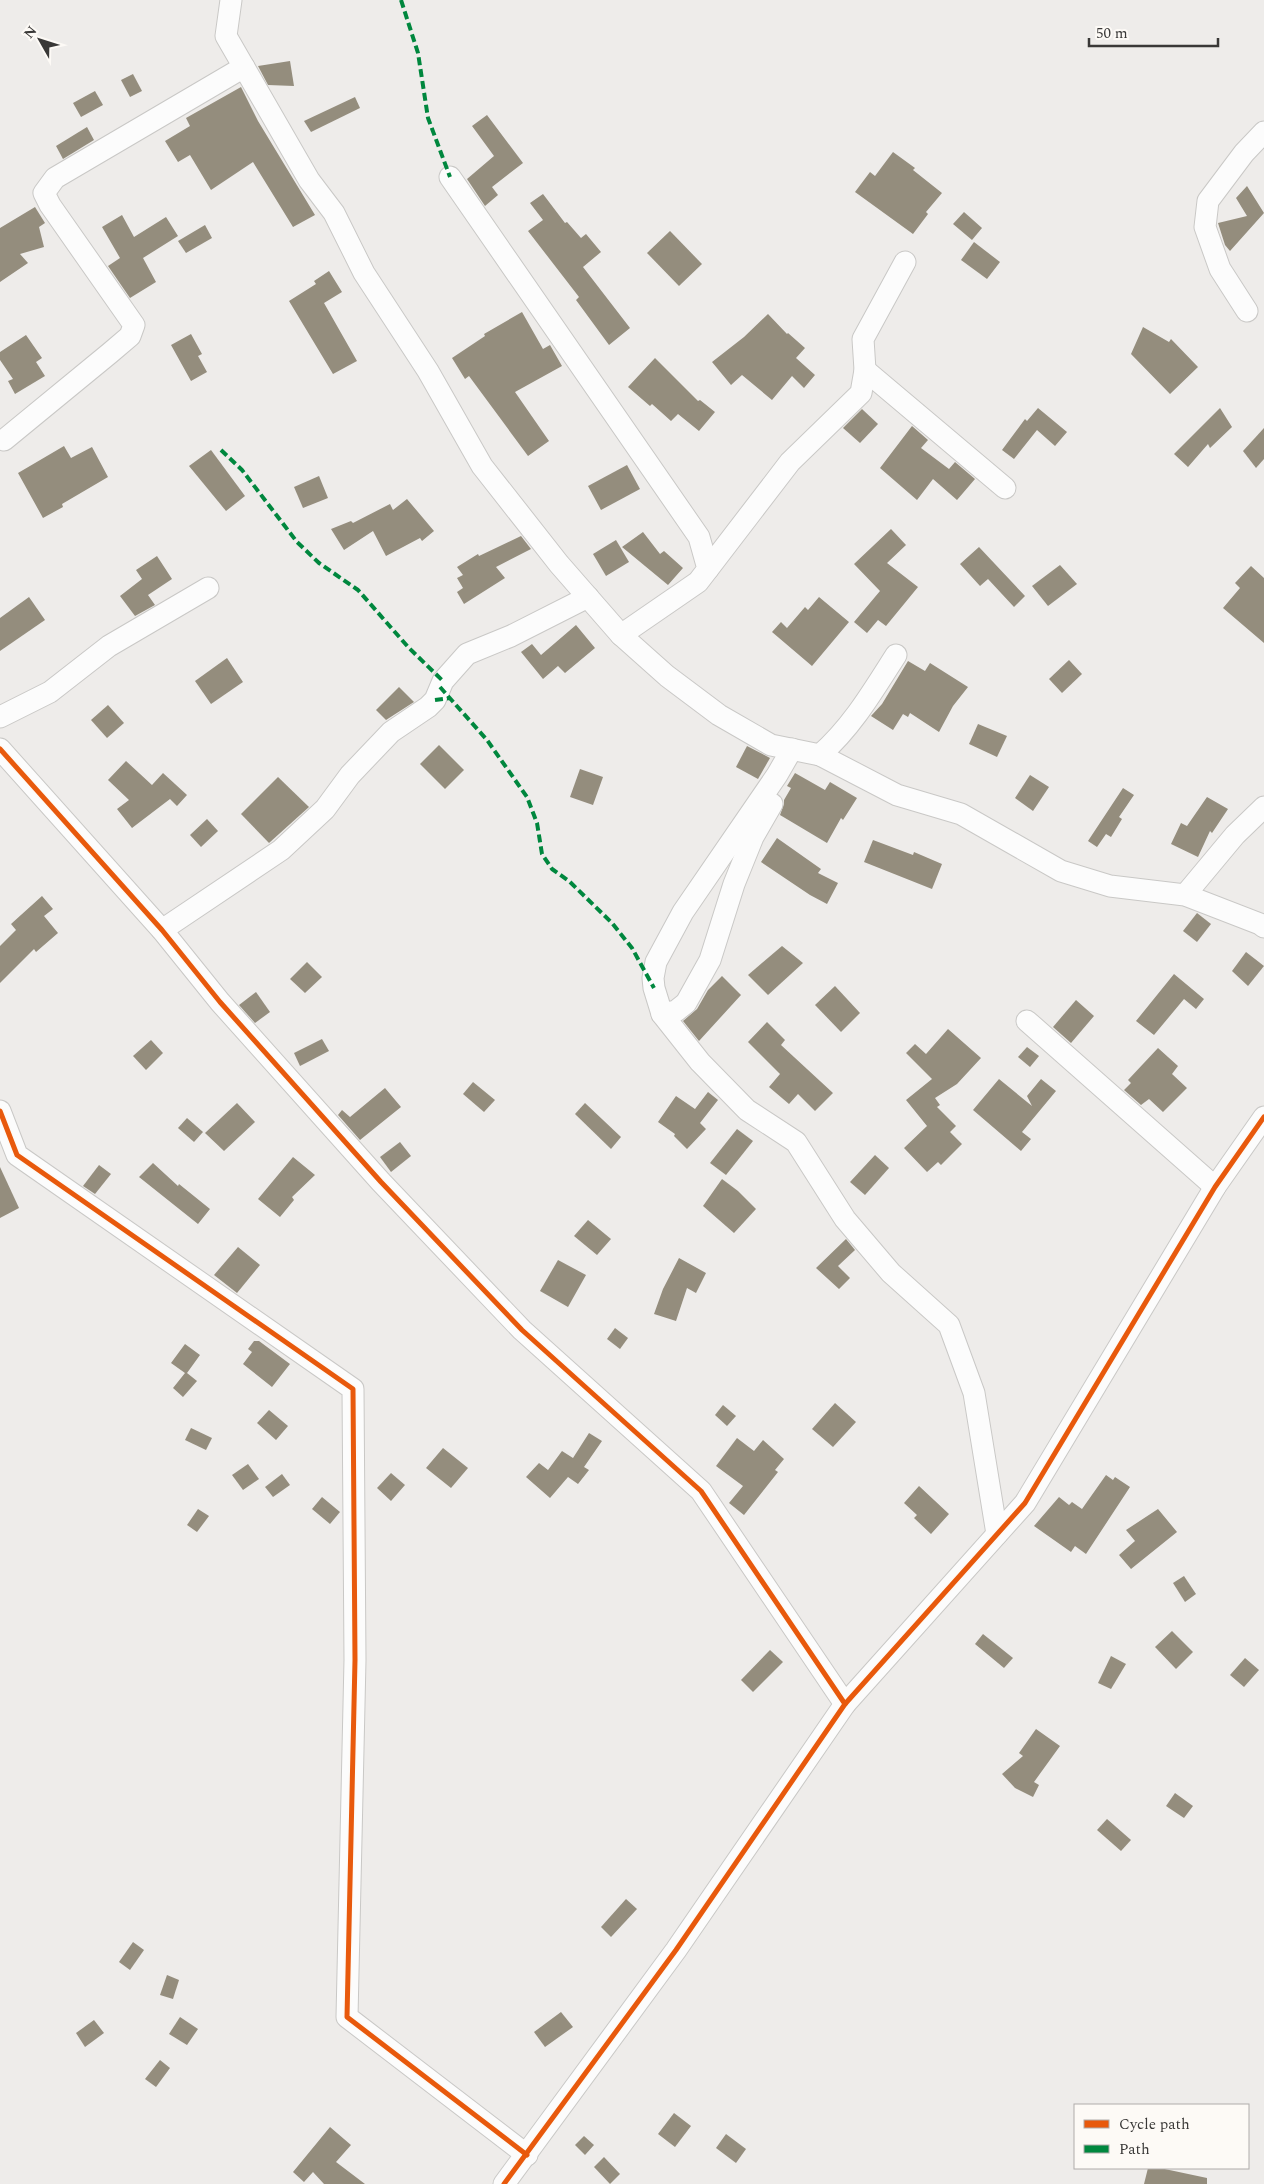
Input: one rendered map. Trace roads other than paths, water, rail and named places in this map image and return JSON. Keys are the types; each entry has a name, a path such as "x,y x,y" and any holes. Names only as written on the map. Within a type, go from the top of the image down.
{"street":[{"path":"231,0 226,36 309,180 334,212 364,273 428,371 482,466 559,564 621,635 667,676 719,715 770,744 820,755 897,795 961,814 1061,871 1110,886 1185,896 1264,927"},
{"path":"4,440 130,336 134,325 44,194 55,178 244,67"},
{"path":"1247,311 1220,269 1206,227 1208,201 1244,153 1264,132"},
{"path":"450,177 699,537 708,569"},
{"path":"621,635 698,582 790,462 861,393 865,370 862,339 906,262"},
{"path":"865,370 1005,488"},
{"path":"0,717 50,692 109,646 208,588"},
{"path":"162,930 281,850 325,809 350,775 390,732 431,704 443,681 467,654 511,636 588,597"},
{"path":"820,755 837,739 861,710 896,656"},
{"path":"0,749 162,930 220,1002 375,1175 522,1330 701,1491 845,1704"},
{"path":"792,749 683,912 656,962 654,983 662,1014 700,1062 747,1110 796,1142 845,1219 891,1273 949,1325 974,1393 997,1534"},
{"path":"662,1014 676,1011 686,1003 710,960 734,884 753,837 774,800 776,775"},
{"path":"1185,896 1235,836 1264,807"},
{"path":"1027,1020 1215,1186"},
{"path":"0,1111 18,1155 353,1389 355,1660 347,2017 527,2155"},
{"path":"504,2184 676,1950 845,1704 1026,1503 1215,1186 1264,1117"}]}
